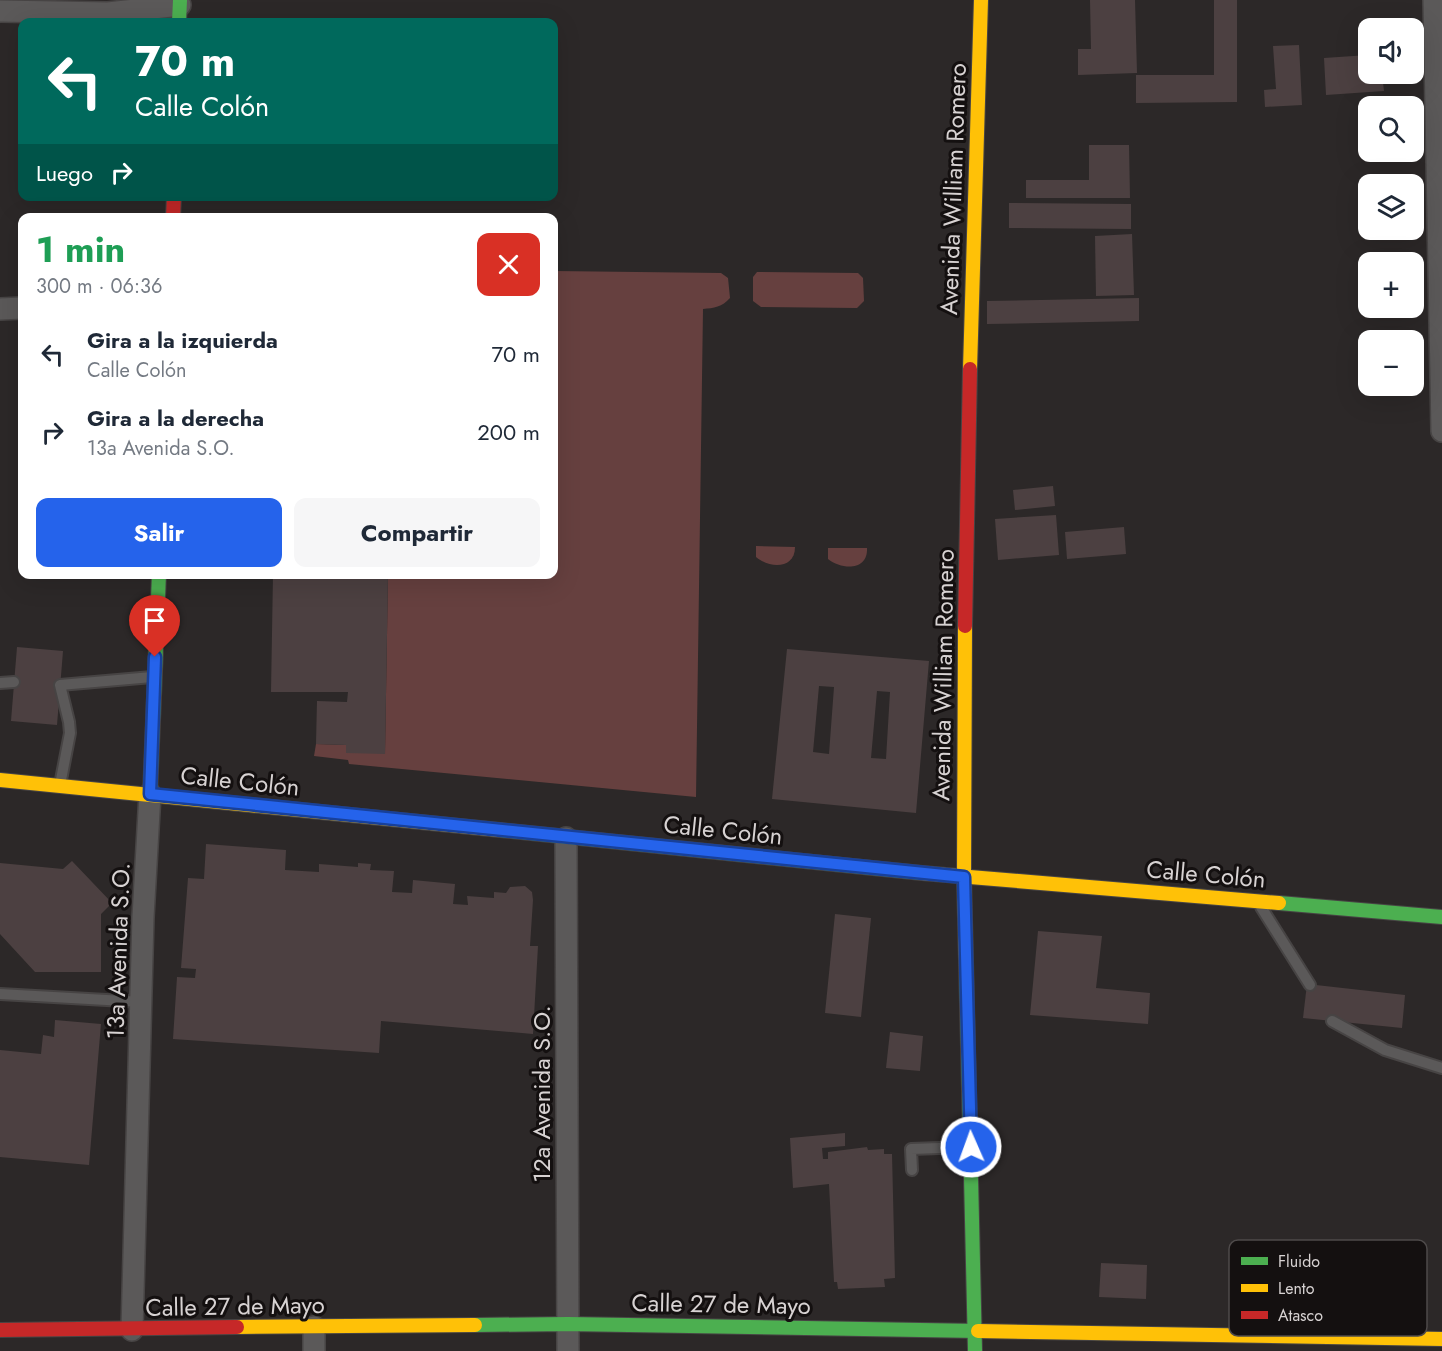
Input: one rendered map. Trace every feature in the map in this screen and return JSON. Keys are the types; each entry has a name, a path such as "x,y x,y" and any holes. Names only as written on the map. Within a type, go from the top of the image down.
{"main road":[{"name":"Avenida William Romero","path":"975,1351 964,877 968,477 981,0"},
{"name":"13a Avenida S.O.","path":"150,794 159,579"},
{"name":"Calle Colón","path":"0,780 964,877 1442,917"},
{"name":"Calle 27 de Mayo","path":"0,1330 568,1324 1229,1335"},
{"name":"Calle 27 de Mayo","path":"1267,1336 1442,1339"}],"street":[{"path":"1434,0 1442,431"},
{"path":"0,11 108,7 180,9"},
{"path":"0,309 18,308"},
{"name":"13a Avenida S.O.","path":"132,1330 143,917 150,794"},
{"name":"12a Avenida S.O.","path":"566,838 568,1351"},
{"path":"314,1327 314,1351"}],"lane":[{"path":"60,786 70,733 60,685 154,677"},
{"path":"0,683 14,682"},
{"path":"1258,901 1310,985"},
{"path":"0,994 141,1002"},
{"path":"1332,1021 1385,1050 1442,1068"},
{"path":"912,1170 911,1149 971,1147"}],"shaded area":[{"path":"558,271 721,273 728,278 730,298 718,306 703,309 696,797 349,764 348,760 314,756 316,744 346,745 346,753 385,753 388,579 558,579"},
{"path":"757,272 858,273 863,278 864,301 857,308 761,307 753,301 753,277"},
{"path":"756,546 795,547 791,560 781,565 774,565 756,557"},
{"path":"828,548 867,548 863,561 847,566 828,559"}],"building":[{"path":"1090,0 1135,0 1137,73 1078,75 1078,49 1091,49"},
{"path":"1214,0 1237,0 1237,102 1136,103 1136,75 1214,75"},
{"path":"1299,45 1302,105 1265,107 1264,90 1276,89 1273,46"},
{"path":"1358,56 1358,84 1383,84 1384,91 1326,95 1324,58"},
{"path":"1089,145 1129,145 1130,198 1026,198 1026,180 1089,180"},
{"path":"1009,203 1131,204 1131,229 1009,228"},
{"path":"1132,234 1134,295 1096,296 1095,236"},
{"path":"1139,298 1139,321 987,324 987,301"},
{"path":"1053,486 1055,506 1015,510 1013,490"},
{"path":"1056,515 1059,555 998,560 995,519"},
{"path":"1124,527 1126,554 1067,559 1065,532"},
{"path":"273,579 388,579 385,754 346,753 346,745 316,744 317,701 347,702 348,692 271,692"},
{"path":"17,647 63,651 57,725 11,721"},
{"path":"787,649 929,661 916,813 772,799","holes":["819,686 834,687 829,754 813,752","877,691 890,692 886,759 871,758"]},
{"path":"206,844 286,850 285,870 319,872 319,864 358,867 358,863 371,864 370,870 394,871 392,892 412,893 413,880 455,884 453,904 468,905 467,896 494,898 494,892 506,893 510,887 525,886 532,892 533,900 530,946 538,946 533,1034 381,1021 379,1053 173,1039 177,977 195,978 196,969 181,968 188,878 204,879"},
{"path":"72,861 112,903 101,914 101,972 35,972 0,934 0,863 63,869"},
{"path":"835,914 871,918 861,1017 825,1013"},
{"path":"1038,931 1102,936 1096,988 1150,993 1148,1024 1030,1015"},
{"path":"1307,984 1405,995 1402,1028 1303,1018"},
{"path":"55,1020 101,1024 89,1165 0,1157 0,1050 41,1054 43,1035 54,1037"},
{"path":"890,1032 923,1036 920,1071 886,1068"},
{"path":"845,1133 845,1146 822,1148 823,1159 828,1159 828,1152 867,1147 868,1150 884,1149 884,1154 892,1154 895,1278 884,1279 885,1287 838,1289 837,1282 834,1282 829,1184 793,1188 790,1138"},
{"path":"1101,1263 1147,1265 1146,1299 1099,1297"}],"traffic: fast":[{"path":"179,18 180,0"},
{"path":"150,794 159,579"},
{"path":"500,830 922,873"},
{"path":"1279,903 1442,917"},
{"path":"966,961 975,1350"},
{"path":"475,1325 568,1324 978,1331"}],"traffic: slow":[{"path":"970,369 981,0"},
{"path":"965,626 966,961"},
{"path":"0,780 500,830"},
{"path":"922,873 1279,903"},
{"path":"237,1327 475,1325"},
{"path":"978,1331 1229,1335"},
{"path":"1268,1336 1442,1339"}],"traffic: jam":[{"path":"173,213 174,201"},
{"path":"965,626 970,369"},
{"path":"0,1330 237,1327"}],"route":[{"path":"155,657 150,794 964,877 971,1147"}]}
